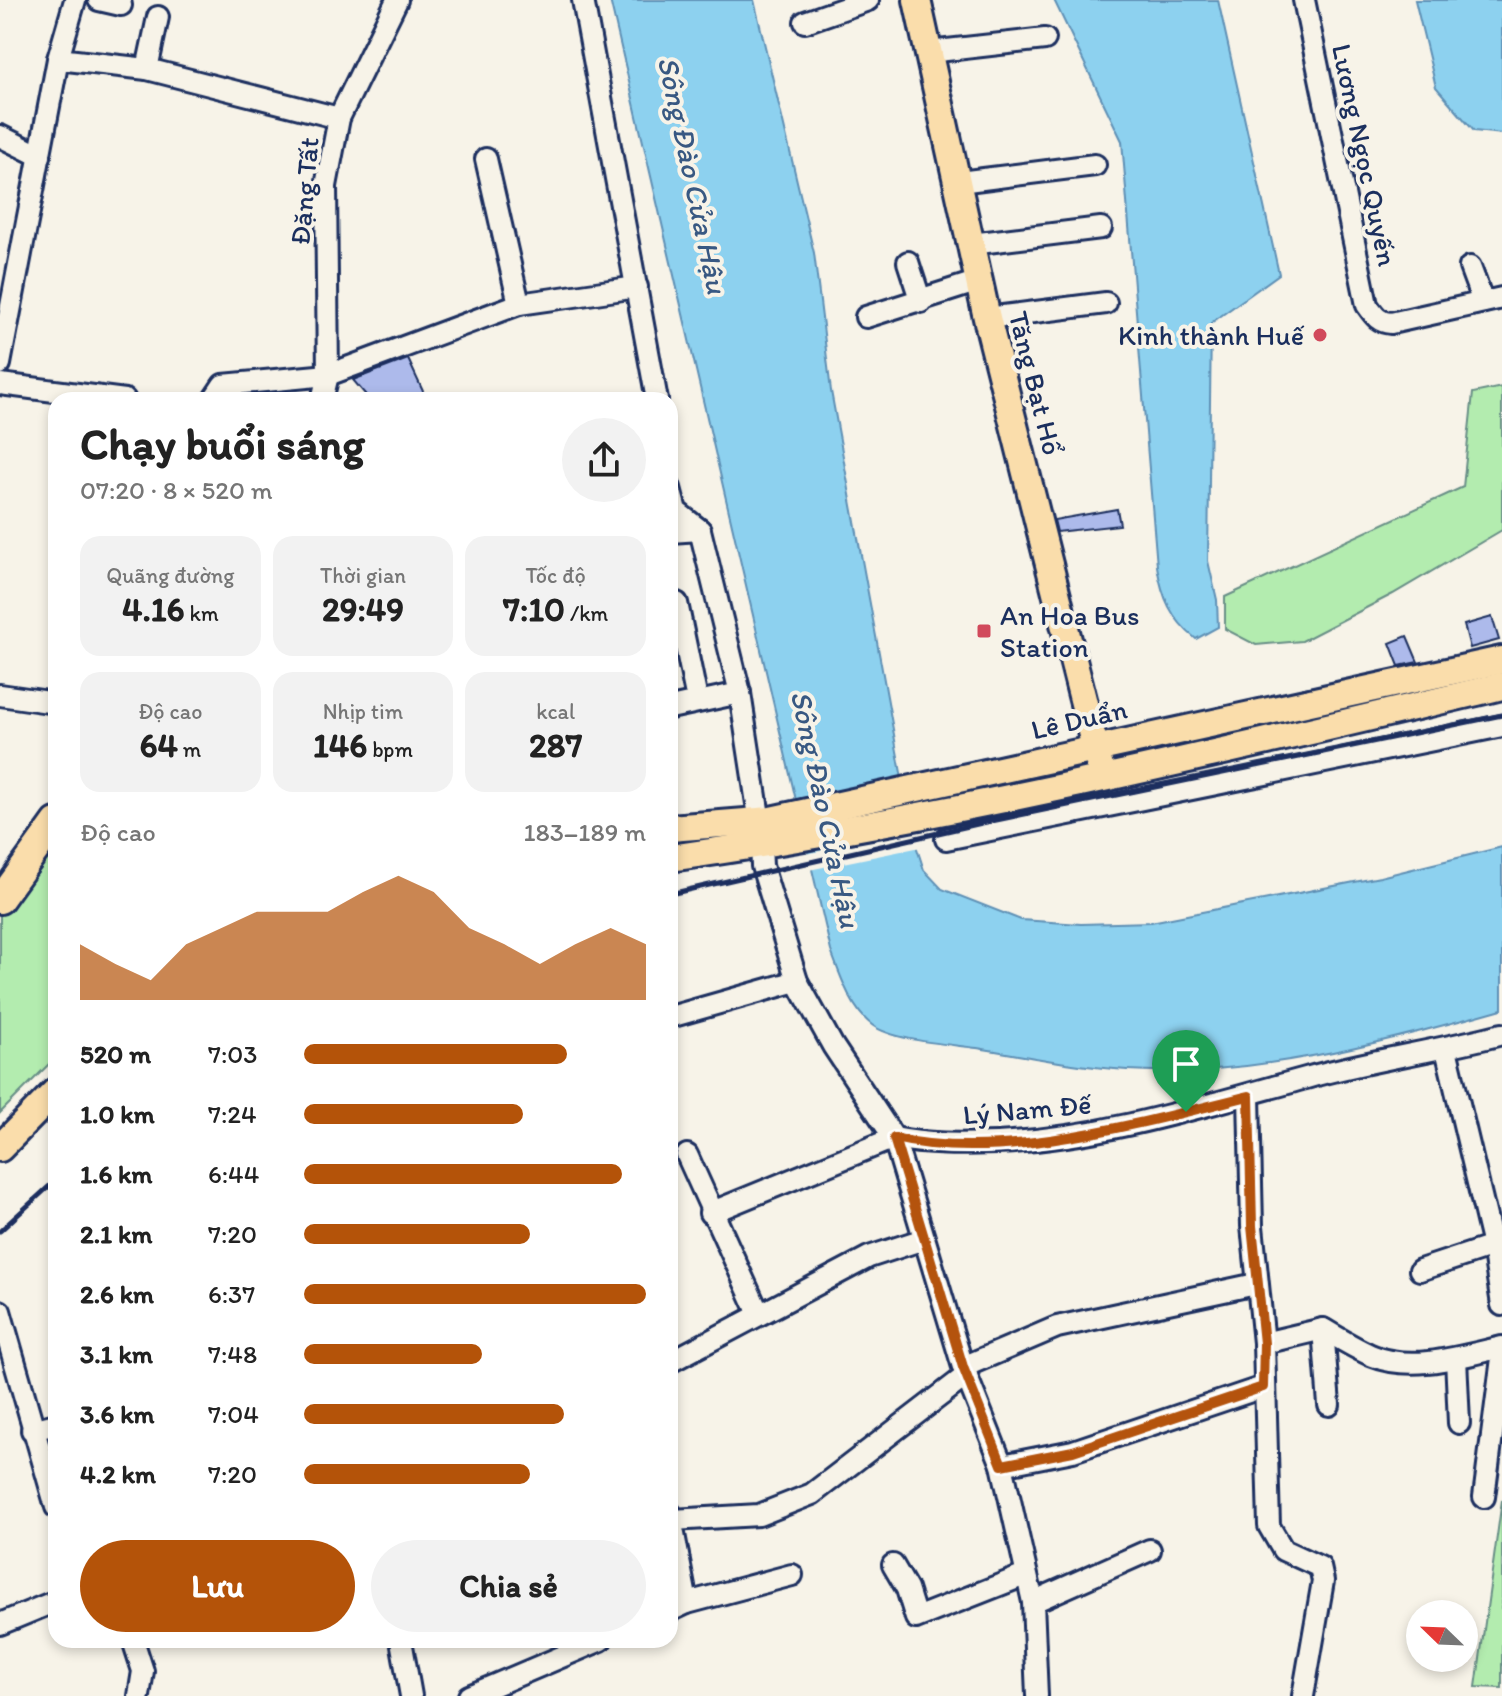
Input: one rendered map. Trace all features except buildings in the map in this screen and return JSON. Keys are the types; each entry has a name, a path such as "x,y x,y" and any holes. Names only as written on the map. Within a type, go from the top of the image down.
{"main road":[{"name":"Tăng Bạt Hổ","path":"917,0 987,318 1103,779"},
{"name":"Lê Duẩn","path":"929,799 1095,746 1502,660"},
{"name":"Lê Duẩn","path":"678,856 765,833 929,799 1103,779 1502,686"},
{"name":"Lê Duẩn","path":"678,828 765,833"},
{"path":"0,900 48,833"},
{"path":"0,1148 48,1099"}],"street":[{"path":"0,364 58,59 75,0"},
{"path":"99,0 121,5"},
{"name":"Đặng Tất","path":"324,392 328,375 326,186 339,118 397,0"},
{"path":"583,0 656,392"},
{"path":"805,22 868,0"},
{"name":"Lương Ngọc Quyến","path":"1304,0 1367,305 1377,319 1391,323 1492,300"},
{"path":"147,69 158,17"},
{"path":"929,52 1045,39"},
{"path":"58,59 147,69 339,118"},
{"path":"0,136 40,156"},
{"path":"486,159 519,304"},
{"path":"959,182 1095,165"},
{"path":"971,244 1101,228"},
{"path":"908,262 921,302"},
{"path":"1470,267 1492,300"},
{"path":"866,317 921,302 979,281"},
{"path":"218,392 223,385 328,375 519,304 637,287"},
{"path":"987,318 1106,303"},
{"path":"0,384 62,392"},
{"path":"678,513 700,530 740,693 765,833 764,873 797,981 833,1046 894,1138 965,1371 1002,1465 1033,1602 1037,1696"},
{"path":"678,531 700,530"},
{"path":"678,608 697,700"},
{"path":"678,706 740,693"},
{"path":"0,695 48,702"},
{"path":"946,839 1502,726"},
{"path":"678,1015 797,981"},
{"name":"Lý Nam Đế","path":"894,1138 912,1142 975,1144 1092,1134 1249,1096 1308,1077 1446,1049 1502,1034"},
{"path":"1446,1049 1494,1238 1502,1305"},
{"path":"1249,1096 1256,1284 1264,1343 1269,1526 1283,1550 1320,1567 1322,1573 1303,1696"},
{"path":"710,1213 894,1138"},
{"path":"687,1155 710,1213 759,1314"},
{"path":"1420,1270 1494,1238"},
{"path":"678,1358 869,1257 924,1239"},
{"path":"678,1517 759,1515 812,1494 965,1371 1057,1327 1256,1284"},
{"path":"0,1311 32,1430 48,1469"},
{"path":"1264,1343 1323,1329 1374,1356 1401,1362 1456,1358 1502,1347"},
{"path":"1323,1329 1329,1405"},
{"path":"1456,1358 1459,1423"},
{"path":"1484,1497 1502,1358"},
{"path":"1002,1465 1073,1451 1263,1387"},
{"path":"32,1430 48,1426"},
{"path":"1033,1602 1150,1550"},
{"path":"893,1565 907,1589 916,1618 1025,1575"},
{"path":"679,1607 792,1575"},
{"path":"0,1624 48,1604"},
{"path":"136,1648 143,1671 139,1696"},
{"path":"402,1648 411,1696"},
{"path":"469,1696 503,1688 585,1648"}],"green space":[{"path":"1502,387 1502,530 1393,594 1302,641 1256,645 1225,629 1225,597 1463,487 1473,393"},
{"path":"48,850 48,1065 0,1113 0,913"},
{"path":"1502,1500 1502,1688 1476,1687"}],"water":[{"name":"Sông Đào Cửa Hậu","path":"610,0 754,0 814,253 831,391 912,833 924,870 942,889 1021,920 1081,924 1151,922 1380,877 1502,847 1502,1009 1411,1034 1316,1055 1221,1069 1174,1071 1090,1066 922,1041 893,1035 865,1018 847,991 831,951"},
{"path":"1054,0 1218,0 1279,274 1211,323 1208,561 1217,600 1218,627 1196,639 1180,624 1169,607 1157,566 1122,141"},
{"path":"1415,0 1502,0 1502,134 1474,131 1436,87"}],"pier":[{"path":"916,831 921,847 809,870 805,854"}],"railway":[{"path":"678,892 982,823 1502,715"},
{"path":"0,1231 48,1187"}],"place":[{"name":"Kinh thành Huế","path":"1320,335"},
{"name":"An Hoa Bus Station","path":"984,631"}],"route":[{"path":"1249,1096 1252,1226 1264,1343 1263,1387 1073,1451 1002,1465 963,1367 894,1138 912,1142 975,1144 1038,1141 1092,1134 1186,1112 1249,1096"}]}
